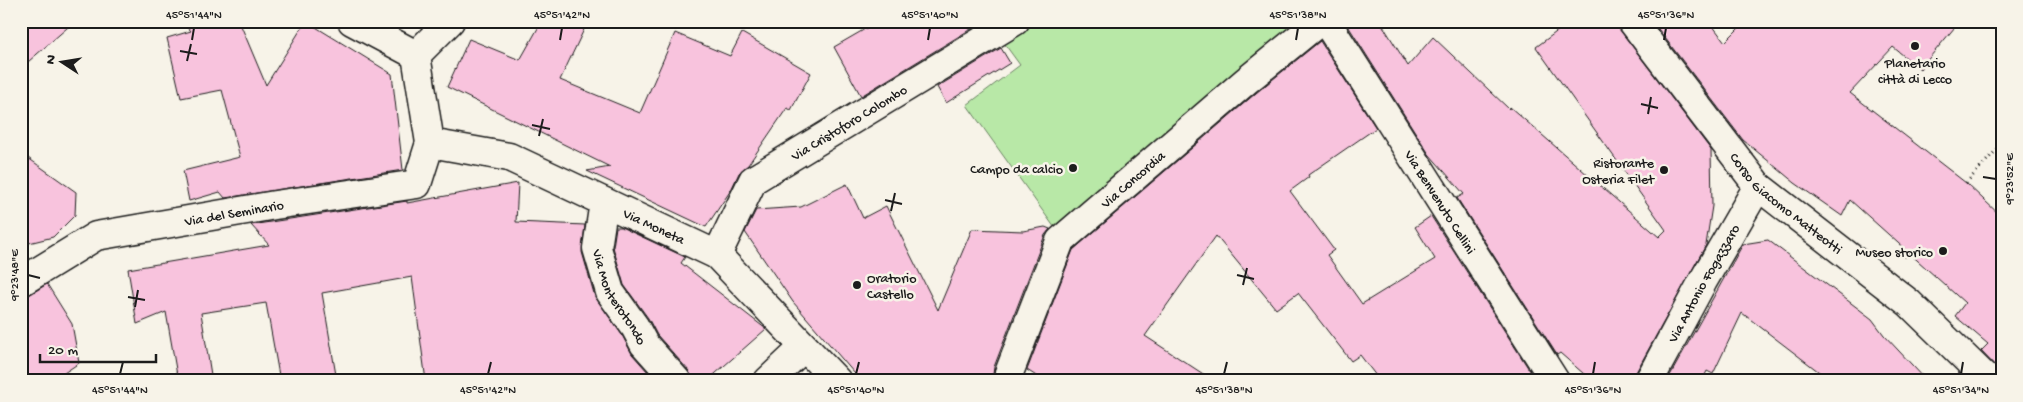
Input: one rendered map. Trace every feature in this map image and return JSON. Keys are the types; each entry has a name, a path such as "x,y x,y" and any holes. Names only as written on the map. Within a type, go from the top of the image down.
{"street":[{"path":"352,21 416,55"},
{"path":"416,55 450,21"},
{"name":"Via Cristoforo Colombo","path":"717,255 753,180 1015,21"},
{"name":"Via Concordia","path":"1008,381 1009,373 1060,241 1246,81 1320,21"},
{"name":"Via Benvenuto Cellini","path":"1326,21 1555,381"},
{"name":"Corso Giacomo Matteotti","path":"1632,21 1758,186 1908,303 1989,381"},
{"path":"416,55 430,143"},
{"name":"Via Moneta","path":"430,143 509,156 717,255 837,381"},
{"name":"Via del Seminario","path":"21,282 96,236 417,184 430,143"},
{"name":"Via Antonio Fogazzaro","path":"1649,381 1702,281 1758,186"},
{"name":"Via Monterotondo","path":"604,202 597,248 610,292 635,327 644,344 677,381"},
{"path":"768,381 804,347"}],"path":[{"path":"1966,183 2002,144"}],"green space":[{"name":"Campo da calcio","path":"1028,21 1310,21 1057,231 967,105 1020,65 1001,39"}],"building":[{"path":"21,21 75,21 21,68"},
{"path":"182,21 239,21 266,85 306,21 392,74 403,170 225,198 220,192 189,201 183,171 240,157 222,90 181,98 167,38 191,31"},
{"path":"542,21 588,21 560,80 640,113 675,33 730,56 742,33 811,73 791,110 787,108 748,165 739,173 731,190 706,227 587,171 610,167 447,87 469,39 520,60"},
{"path":"879,21 984,21 861,96 834,47"},
{"path":"1345,21 1380,21 1408,66 1433,37 1509,109 1510,107 1659,237 1666,230 1536,47 1571,21 1617,21 1620,30 1711,150 1712,206 1706,245 1635,374 1633,381 1592,381 1560,353 1557,355 1457,198 1464,194 1429,154"},
{"path":"1652,21 1709,21 1725,42 1746,21 1960,21 1920,69 1893,47 1850,93 1966,183 2002,217 2002,373 1981,351 1988,344 1955,316 1965,303 1850,200 1842,216 1795,183 1743,140"},
{"path":"1320,41 1376,128 1308,175 1309,177 1290,191 1334,250 1327,255 1362,304 1435,259 1415,227 1431,216 1534,377 1529,381 1380,381 1360,355 1351,361 1298,293 1276,309 1216,236 1145,336 1214,381 1044,381 1027,370 1073,250 1256,93"},
{"path":"1001,48 1010,63 946,103 937,87"},
{"path":"21,153 76,192 75,215 53,237 21,245"},
{"path":"518,183 516,222 585,225 582,252 595,297 622,335 632,354 656,381 426,381 412,277 322,293 337,381 280,381 266,303 201,313 212,381 178,381 166,312 137,324 128,269 269,245 251,225 407,201 407,203"},
{"name":"Oratorio Castello","path":"847,184 863,218 886,206 938,310 972,229 1023,231 1045,227 1050,229 1045,235 994,367 992,381 861,381 793,302 745,232 756,210 801,207"},
{"path":"616,227 621,227 685,257 681,263 766,329 707,381 692,381 689,371 657,335 648,318 624,285 613,247"},
{"path":"1768,240 1872,319 1884,335 1927,381 1831,381 1742,313 1713,374 1707,371 1702,381 1667,381 1743,244"},
{"path":"47,284 72,324 79,363 52,381 21,381 21,298"},
{"path":"1959,373 1966,381 1952,381"}],"place":[{"name":"Planetario città di Lecco","path":"1915,46"},
{"name":"Campo da calcio","path":"1073,168"},
{"name":"Ristorante Osteria Filet","path":"1664,170"},
{"name":"Museo storico","path":"1943,251"},
{"name":"Oratorio Castello","path":"857,285"}]}
